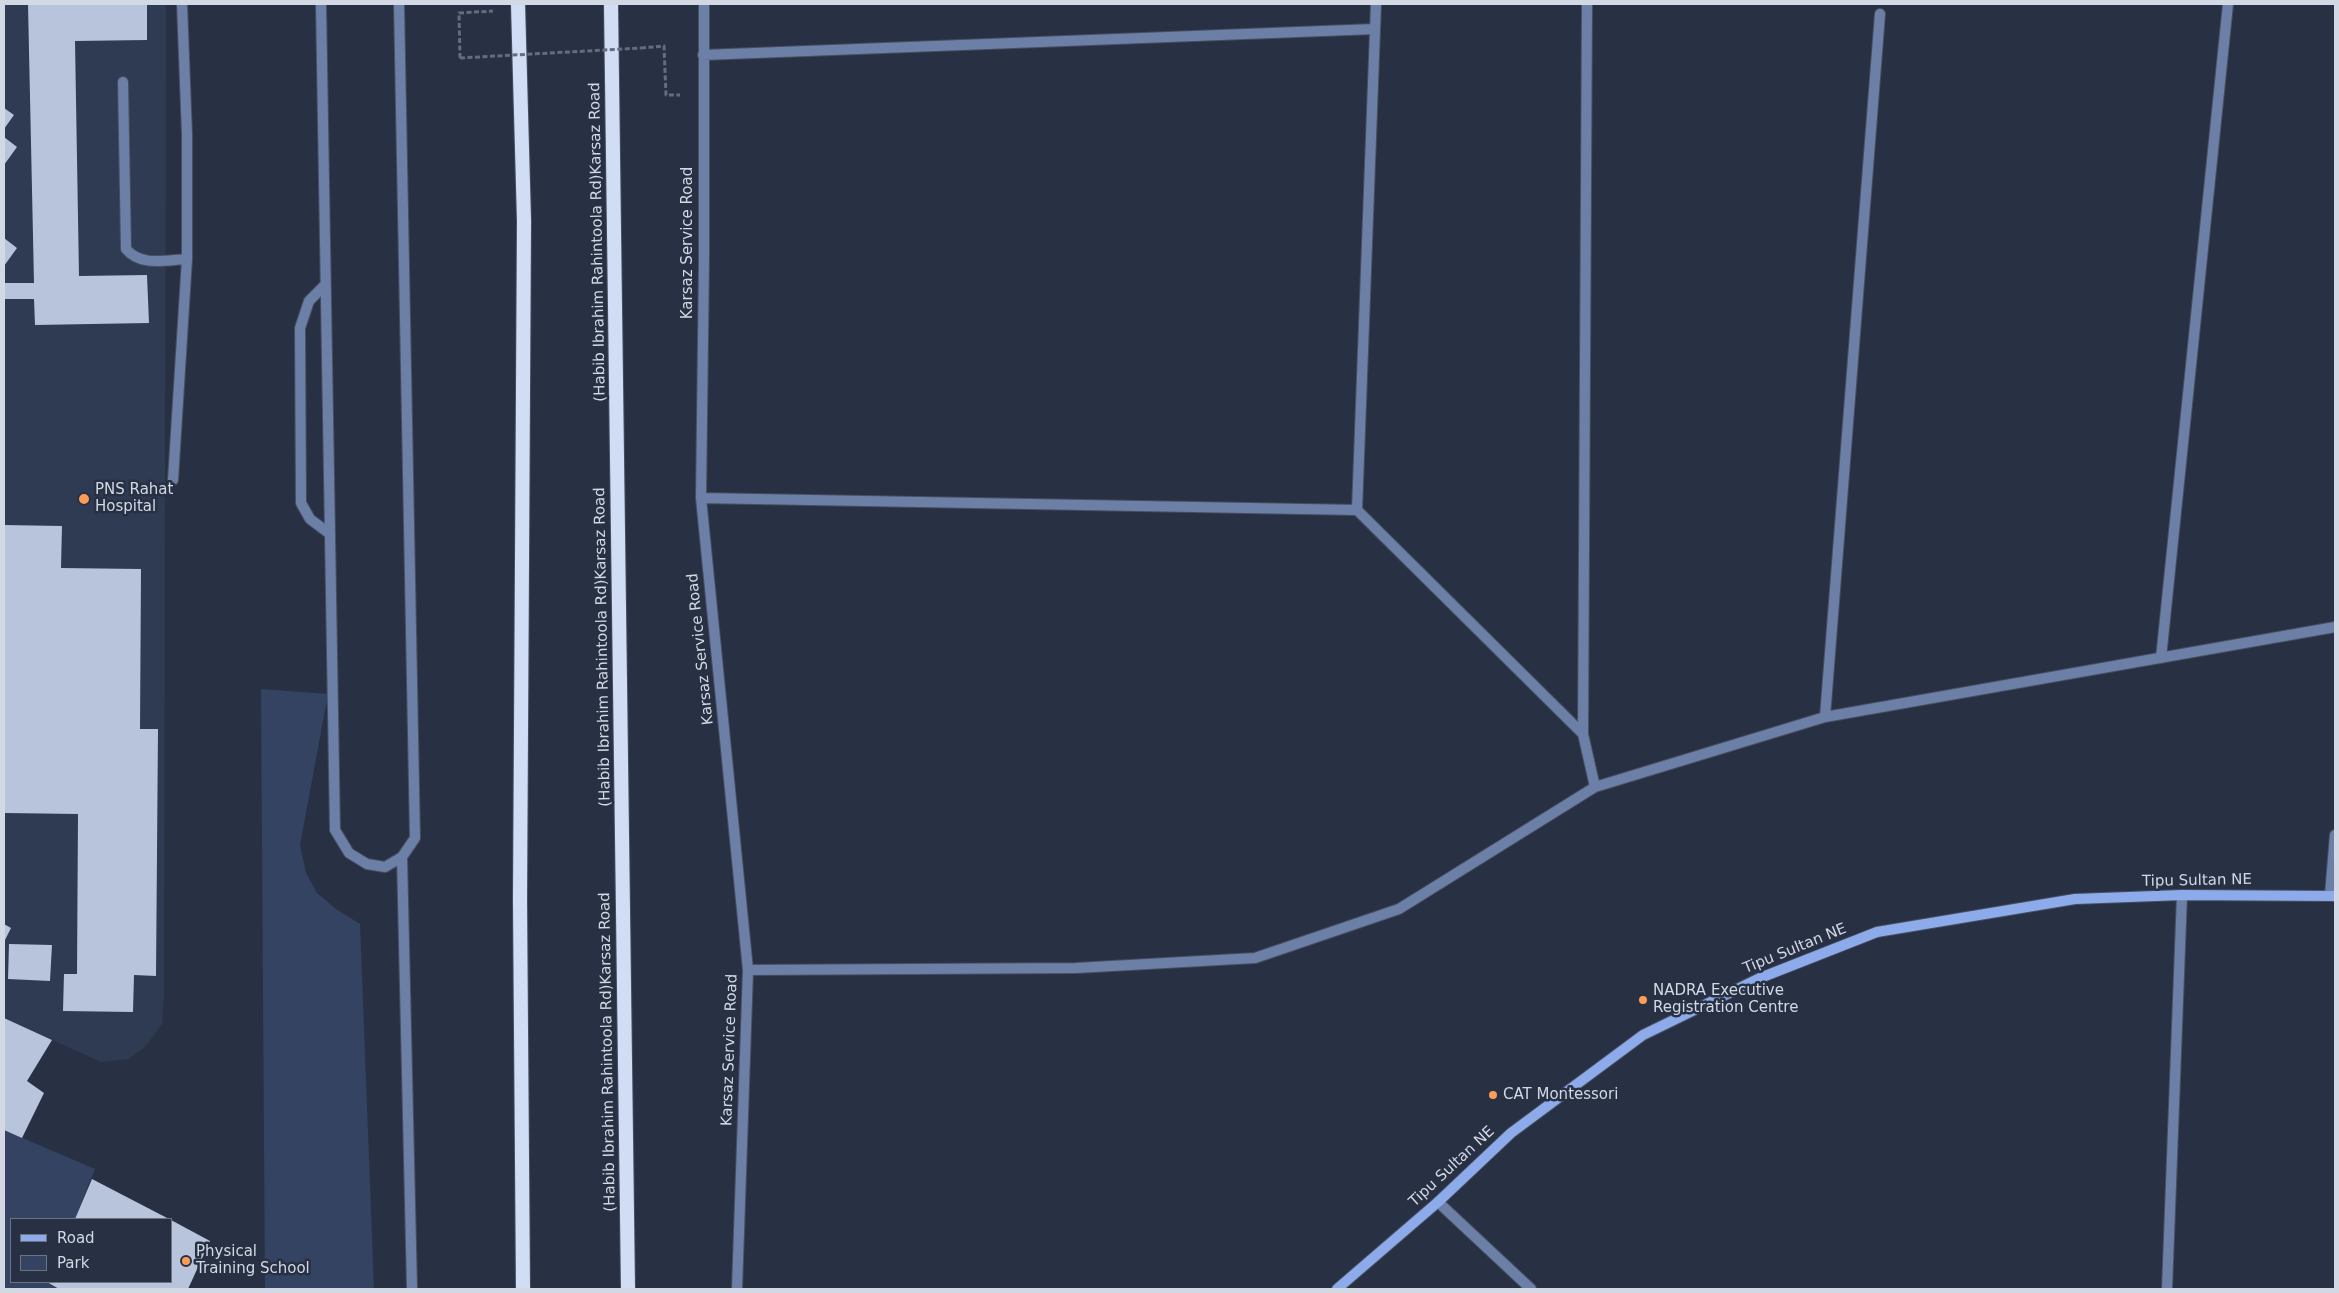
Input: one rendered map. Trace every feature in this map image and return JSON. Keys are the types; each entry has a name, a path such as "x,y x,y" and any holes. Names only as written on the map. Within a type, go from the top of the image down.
{"highway":[{"name":"(Habib Ibrahim Rahintoola Rd)Karsaz Road","path":"611,4 628,1289"},
{"path":"518,6 524,220 520,900 524,1289"}],"main road":[{"name":"Tipu Sultan NE","path":"1336,1289 1438,1202 1510,1133 1642,1035 1760,978 1876,932 2075,899 2182,894 2332,895"}],"street":[{"path":"173,480 187,259 187,136 182,4"},
{"path":"321,4 334,830 349,853 367,864 385,867 402,857 415,838 399,4"},
{"name":"Karsaz Service Road","path":"704,4 704,260 701,498 748,970 737,1289"},
{"path":"1357,510 1376,4"},
{"path":"1587,4 1583,734 1595,787"},
{"path":"2161,658 2228,4"},
{"path":"1825,717 1880,14"},
{"path":"703,55 1375,29"},
{"path":"123,82 126,249 132,256 144,261 187,259"},
{"path":"325,285 309,301 300,328 301,503 310,519 330,534"},
{"path":"701,498 1357,510 1583,734"},
{"path":"748,970 1076,968 1255,958 1398,910 1595,787 1825,717 2335,627"},
{"path":"2332,895 2335,835"},
{"path":"402,857 412,1289"},
{"path":"2167,1289 2182,894"},
{"path":"1438,1202 1531,1289"}],"path":[{"path":"518,6 459,13 460,58 664,46 666,95"}],"shaded area":[{"name":"PNS Rahat Hospital","path":"4,4 166,4 164,995 162,1024 146,1046 129,1059 101,1062 4,1018"}],"green space":[{"path":"261,689 328,694 300,845 306,873 317,893 336,909 360,924 374,1289 265,1289"},
{"path":"4,1130 95,1169 75,1218 10,1218 10,1283 49,1283 58,1289 4,1289"}],"building":[{"path":"28,4 147,4 147,40 75,41 79,276 147,275 149,323 35,325 34,299 4,299 4,283 34,283"},
{"path":"4,108 14,115 4,129"},
{"path":"4,137 17,147 4,165"},
{"path":"4,238 17,248 4,266"},
{"path":"4,525 62,526 61,568 141,569 140,729 158,729 156,976 134,975 133,1012 63,1011 64,974 77,974 78,814 4,813"},
{"path":"4,924 11,928 4,942"},
{"path":"9,944 52,945 50,981 8,979"},
{"path":"4,1018 52,1040 27,1081 44,1093 22,1138 4,1130"},
{"name":"Physical Training School","path":"92,1179 167,1218 75,1218"},
{"name":"Physical Training School","path":"172,1221 210,1241 188,1289 59,1289 49,1283 172,1283"}],"place":[{"name":"PNS Rahat Hospital","path":"84,499"},
{"name":"NADRA Executive Registration Centre","path":"1643,1000"},
{"name":"CAT Montessori","path":"1493,1095"},
{"name":"Physical Training School","path":"186,1261"}]}
